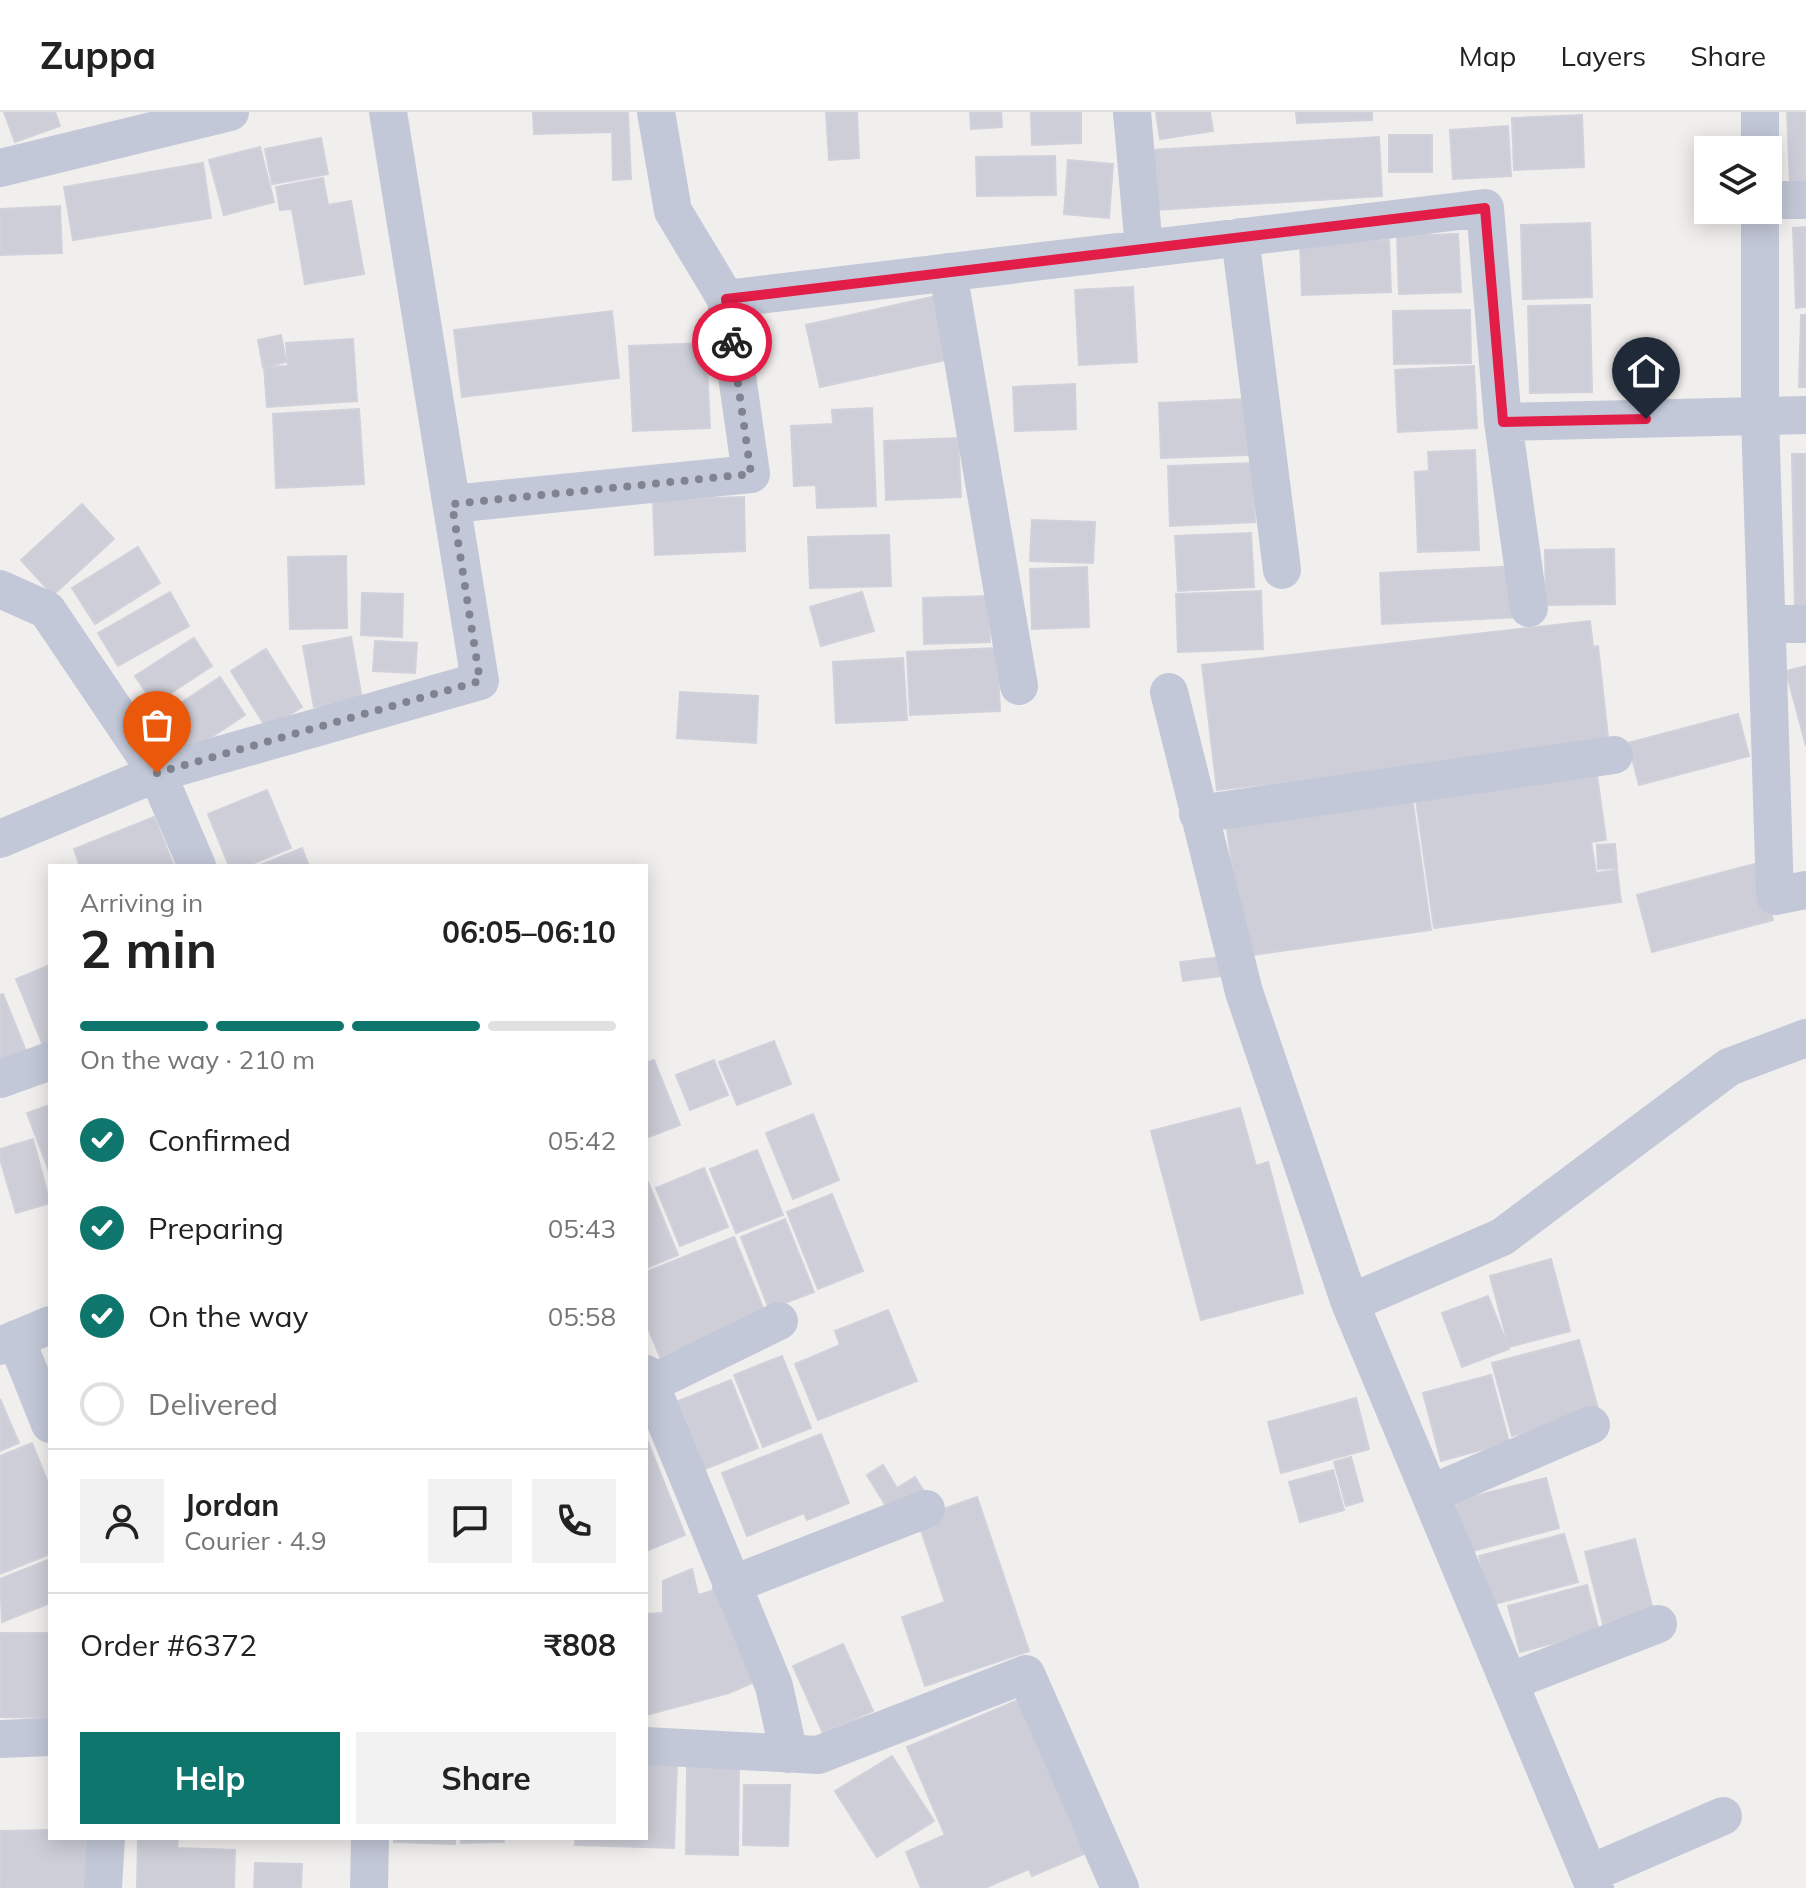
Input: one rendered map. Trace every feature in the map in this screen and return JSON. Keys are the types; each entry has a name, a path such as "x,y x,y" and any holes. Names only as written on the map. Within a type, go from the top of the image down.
{"street":[{"path":"0,168 230,112"},
{"path":"0,839 157,773 480,681 388,112"},
{"path":"452,504 751,474 726,299 673,211 656,112"},
{"path":"1132,112 1144,249"},
{"path":"1760,112 1760,136"},
{"path":"1782,200 1806,200"},
{"path":"726,299 1485,208 1503,422 1529,608"},
{"path":"1760,224 1760,416 1767,624 1796,896"},
{"path":"1240,237 1282,570"},
{"path":"948,272 1019,686"},
{"path":"1503,422 1806,415"},
{"path":"0,589 47,610 157,773 196,864"},
{"path":"1767,624 1806,624"},
{"path":"1169,692 1244,992 1350,1303 1592,1881 1723,1816"},
{"path":"1198,814 1614,755"},
{"path":"1350,1303 1502,1237 1729,1067 1806,1038"},
{"path":"0,1079 48,1062"},
{"path":"648,1381 779,1321"},
{"path":"22,1337 48,1418"},
{"path":"648,1383 774,1686 789,1754"},
{"path":"1430,1494 1591,1425"},
{"path":"731,1585 926,1509"},
{"path":"1509,1682 1658,1624"},
{"path":"648,1746 818,1755 1026,1674 1120,1888"},
{"path":"0,1739 48,1737"},
{"path":"103,1888 106,1840"},
{"path":"369,1888 370,1840"}],"building":[{"path":"4,112 55,112 60,126 15,142"},
{"path":"533,112 628,112 631,179 613,180 612,132 534,134"},
{"path":"826,112 857,112 859,158 829,160"},
{"path":"970,112 1001,112 1002,127 971,129"},
{"path":"1031,112 1081,112 1081,143 1032,145"},
{"path":"1156,112 1210,112 1213,131 1160,139"},
{"path":"1296,112 1372,112 1372,120 1297,123"},
{"path":"1787,112 1806,112 1806,186 1790,186"},
{"path":"1582,115 1584,167 1514,170 1512,118"},
{"path":"1508,126 1511,176 1453,179 1450,130"},
{"path":"1389,135 1432,135 1432,172 1389,172"},
{"path":"1379,137 1382,196 1155,210 1151,150"},
{"path":"321,138 328,174 272,184 265,149"},
{"path":"260,147 274,202 224,215 209,160"},
{"path":"1055,156 1056,195 977,196 976,157"},
{"path":"1068,160 1113,164 1109,218 1064,214"},
{"path":"203,163 211,218 73,240 64,187"},
{"path":"323,178 328,205 351,201 364,274 305,284 292,209 280,210 276,187"},
{"path":"60,206 62,253 0,255 0,209"},
{"path":"1590,223 1592,297 1523,299 1521,225"},
{"path":"1806,227 1806,307 1796,308 1793,228"},
{"path":"1458,234 1461,292 1399,294 1397,236"},
{"path":"1389,240 1391,292 1302,295 1300,243"},
{"path":"1133,287 1137,362 1079,365 1075,290"},
{"path":"941,295 955,358 820,387 806,325"},
{"path":"1590,305 1592,392 1530,393 1528,306"},
{"path":"1470,310 1471,363 1394,364 1393,311"},
{"path":"612,311 619,378 462,397 454,330"},
{"path":"1801,315 1806,315 1806,387 1799,387"},
{"path":"281,335 286,362 263,367 258,340"},
{"path":"353,339 357,401 267,407 264,367 288,366 286,343"},
{"path":"706,343 710,428 633,431 629,346"},
{"path":"1474,366 1477,428 1398,432 1395,370"},
{"path":"1075,384 1076,429 1015,431 1013,387"},
{"path":"1246,399 1248,455 1161,458 1159,403"},
{"path":"872,408 876,506 817,508 816,485 794,486 791,426 833,424 832,410"},
{"path":"359,409 364,484 276,488 273,414"},
{"path":"958,438 961,497 886,500 884,441"},
{"path":"1475,450 1479,550 1418,552 1415,472 1429,471 1428,452"},
{"path":"1792,454 1806,454 1806,611 1795,612"},
{"path":"1253,463 1255,522 1170,526 1168,466"},
{"path":"744,497 745,551 655,555 653,500"},
{"path":"82,504 114,539 53,595 21,560"},
{"path":"1032,520 1095,522 1093,563 1030,561"},
{"path":"1251,533 1254,587 1178,591 1175,536"},
{"path":"889,535 891,586 810,588 808,537"},
{"path":"138,547 160,583 95,624 72,588"},
{"path":"1614,549 1615,604 1546,605 1545,550"},
{"path":"346,556 347,628 290,629 288,557"},
{"path":"1517,566 1520,617 1382,624 1380,573"},
{"path":"1087,567 1089,627 1032,629 1030,569"},
{"path":"1261,591 1263,649 1178,652 1176,594"},
{"path":"170,592 189,626 118,666 98,633"},
{"path":"862,592 874,631 821,646 810,607"},
{"path":"362,593 403,594 402,637 361,635"},
{"path":"988,596 990,642 924,644 923,598"},
{"path":"1590,621 1593,647 1598,646 1609,746 1217,790 1202,665"},
{"path":"351,637 362,699 314,707 303,646"},
{"path":"194,638 212,666 154,704 135,676"},
{"path":"375,641 417,643 415,673 373,671"},
{"path":"997,648 1000,711 910,715 907,652"},
{"path":"266,649 302,707 267,729 231,671"},
{"path":"903,658 907,720 836,723 833,662"},
{"path":"1806,666 1806,746 1786,671"},
{"path":"220,677 245,715 180,758 154,721"},
{"path":"680,692 758,696 756,743 677,738"},
{"path":"1738,714 1749,756 1639,785 1628,743"},
{"path":"1596,768 1606,840 1591,842 1596,873 1617,870 1621,902 1434,928 1415,793"},
{"path":"267,790 291,848 252,864 228,864 208,814"},
{"path":"1412,797 1431,930 1245,956 1226,823"},
{"path":"154,817 173,864 79,864 74,849"},
{"path":"1615,844 1617,868 1598,869 1597,845"},
{"path":"302,848 308,864 263,864"},
{"path":"1758,863 1773,920 1652,952 1637,895"},
{"path":"1228,956 1231,975 1183,981 1180,962"},
{"path":"48,966 48,1055 47,1055 16,979"},
{"path":"3,994 30,1061 0,1072 0,995"},
{"path":"774,1041 791,1084 737,1105 719,1062"},
{"path":"654,1060 680,1125 648,1137 648,1062"},
{"path":"714,1060 728,1095 690,1110 676,1075"},
{"path":"48,1106 48,1169 27,1113"},
{"path":"1240,1108 1256,1166 1268,1162 1303,1293 1201,1320 1151,1131"},
{"path":"813,1114 839,1180 793,1199 766,1133"},
{"path":"33,1139 48,1204 16,1213 0,1159 0,1149"},
{"path":"757,1150 783,1215 736,1233 710,1169"},
{"path":"704,1168 728,1227 680,1246 656,1188"},
{"path":"648,1182 678,1255 648,1267"},
{"path":"832,1194 863,1271 818,1289 787,1212"},
{"path":"785,1219 814,1292 769,1309 741,1237"},
{"path":"734,1237 766,1315 660,1357 648,1328 648,1271"},
{"path":"1551,1259 1570,1331 1509,1347 1490,1276"},
{"path":"1488,1296 1509,1349 1462,1367 1442,1313"},
{"path":"888,1310 917,1381 818,1420 795,1364 840,1345 835,1331"},
{"path":"1579,1340 1599,1412 1512,1436 1492,1363"},
{"path":"782,1356 811,1428 763,1447 734,1375"},
{"path":"1491,1375 1509,1442 1441,1461 1423,1393"},
{"path":"731,1380 758,1448 705,1469 678,1401"},
{"path":"1356,1398 1369,1449 1281,1473 1268,1422"},
{"path":"0,1399 19,1443 0,1451"},
{"path":"821,1434 849,1503 807,1520 804,1513 747,1536 722,1473"},
{"path":"648,1442 685,1535 648,1550"},
{"path":"32,1443 48,1483 48,1555 0,1574 0,1456"},
{"path":"1351,1457 1363,1501 1346,1506 1334,1462"},
{"path":"883,1465 897,1488 915,1477 925,1493 891,1514 867,1475"},
{"path":"1333,1470 1344,1510 1300,1522 1289,1482"},
{"path":"1546,1478 1559,1528 1469,1552 1455,1501"},
{"path":"977,1497 1029,1651 925,1686 902,1617 945,1602 917,1518"},
{"path":"1564,1534 1578,1582 1491,1605 1479,1556"},
{"path":"1635,1539 1653,1610 1603,1624 1585,1552"},
{"path":"48,1560 48,1604 2,1622 0,1579"},
{"path":"692,1569 698,1595 718,1589 759,1680 729,1693 648,1714 648,1614 663,1613 663,1581"},
{"path":"1587,1585 1599,1631 1520,1652 1508,1606"},
{"path":"0,1633 48,1633 48,1718 0,1717"},
{"path":"843,1644 873,1711 823,1733 793,1666"},
{"path":"1025,1697 1091,1851 1032,1876 1029,1869 985,1888 921,1888 906,1852 945,1835 907,1747"},
{"path":"892,1756 934,1821 877,1857 835,1791"},
{"path":"648,1763 677,1764 674,1848 575,1845 575,1840 648,1840"},
{"path":"687,1767 739,1768 738,1855 686,1854"},
{"path":"744,1785 790,1785 788,1846 743,1845"},
{"path":"48,1830 48,1840 97,1840 98,1888 0,1888 0,1831"},
{"path":"138,1840 178,1840 177,1848 235,1850 234,1888 137,1888"},
{"path":"455,1840 455,1844 394,1842"},
{"path":"461,1840 504,1842 461,1843"},
{"path":"255,1863 302,1864 301,1888 254,1888"}],"way so far":[{"path":"157,773 480,681 452,504 751,474 732,342"}],"route":[{"path":"732,342 726,299 1485,208 1503,422 1646,419"}]}
